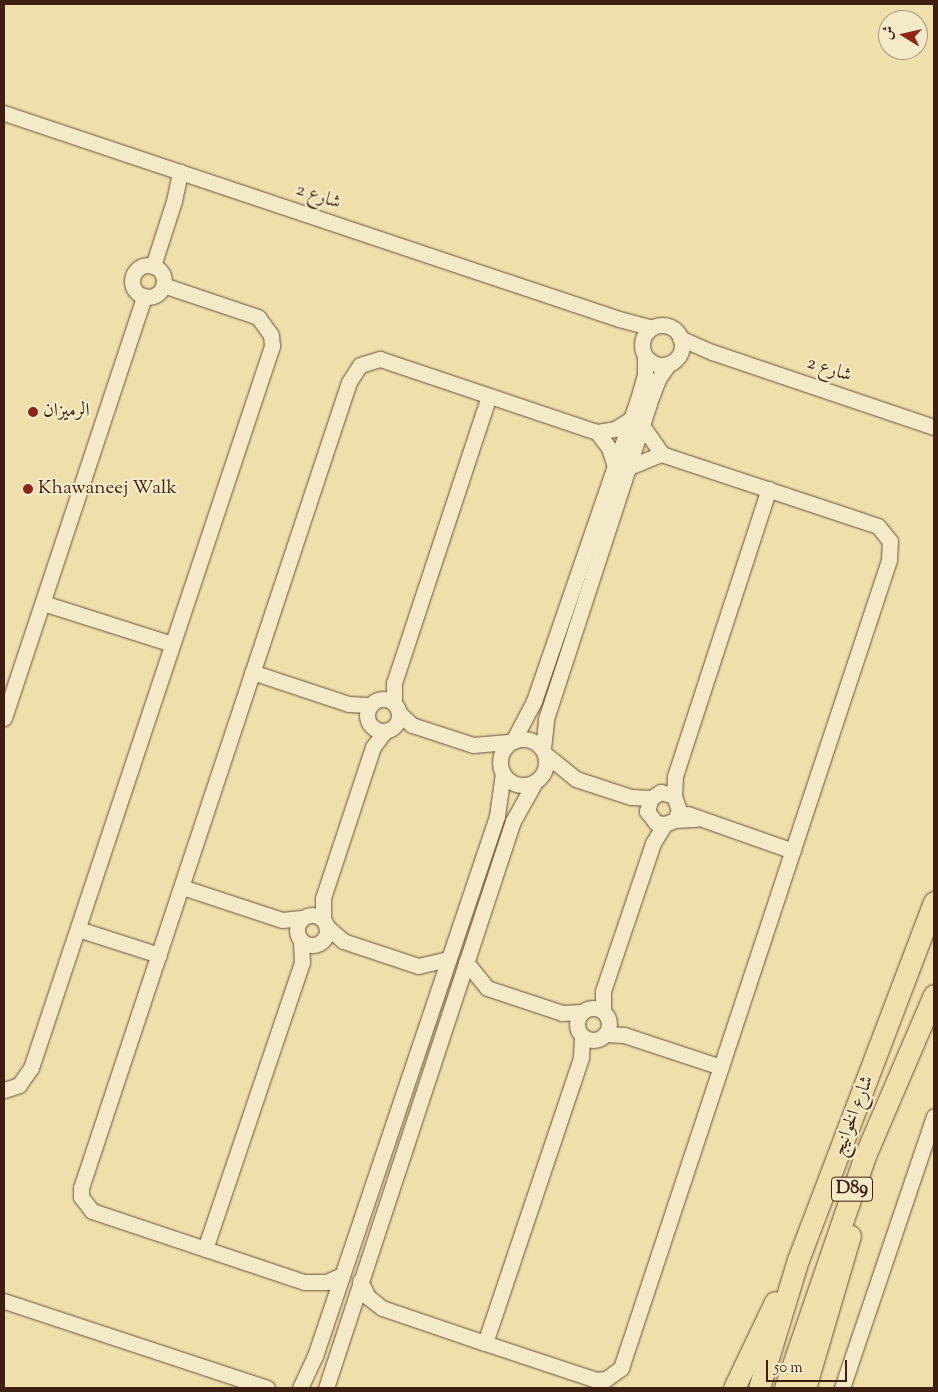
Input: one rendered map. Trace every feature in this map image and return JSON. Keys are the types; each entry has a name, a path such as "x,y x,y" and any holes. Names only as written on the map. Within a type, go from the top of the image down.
{"highway":[{"name":"شارع الخوانيج","path":"759,1388 798,1260 934,902"},
{"name":"شارع الخوانيج","path":"785,1388 834,1238 880,1118 934,995"},
{"path":"805,1388 871,1175 880,1118"},
{"path":"734,1388 798,1260"}],"street":[{"name":"شارع 2","path":"4,113 619,320 652,328"},
{"path":"153,266 184,173"},
{"path":"142,266 153,266 162,274 163,285 156,295 144,296 136,291 133,277 142,266"},
{"path":"4,1090 19,1085 31,1068 272,346 271,335 258,317 163,285"},
{"path":"4,718 144,296"},
{"name":"شارع 2","path":"619,320 644,351"},
{"path":"326,1388 517,810 546,765 544,752 546,719 636,422 645,375 644,335 652,328 666,326 680,338 673,360 658,379 636,422 615,429 597,432 380,359 360,365 353,373 83,1179 82,1197 92,1211 308,1283 326,1282 342,1275"},
{"name":"شارع 2","path":"680,338 712,352 934,427"},
{"path":"644,351 654,363 673,360"},
{"name":"شارع 2","path":"673,360 712,352"},
{"path":"205,1249 302,962 307,932 323,898 489,396"},
{"path":"360,1281 368,1297 382,1308 596,1380 606,1379 621,1368 891,550 890,541 878,526 662,454 636,422"},
{"path":"597,432 622,466"},
{"path":"622,466 662,454"},
{"path":"300,1388 330,1311 500,806 503,772 501,755 512,742 534,702 622,466"},
{"path":"485,1343 604,991 769,489"},
{"path":"42,603 172,644"},
{"path":"252,672 473,745 529,740 576,779"},
{"path":"473,745 517,784 537,780 576,779 793,851"},
{"path":"182,887 282,920 307,932 343,941 418,966 448,959"},
{"path":"323,898 325,923 343,941"},
{"path":"307,932 325,923"},
{"path":"307,932 325,923"},
{"path":"78,929 159,955"},
{"path":"466,962 487,988"},
{"path":"418,966 437,993"},
{"path":"455,996 487,988 721,1067"},
{"path":"842,1388 930,1141 934,1116"},
{"path":"308,1283 330,1311"},
{"path":"4,1301 261,1388"},
{"path":"348,1317 364,1309 382,1308"},
{"path":"307,1388 312,1388"}],"place":[{"name":"الرميزان","path":"33,412"},
{"name":"Khawaneej Walk","path":"28,489"}]}
